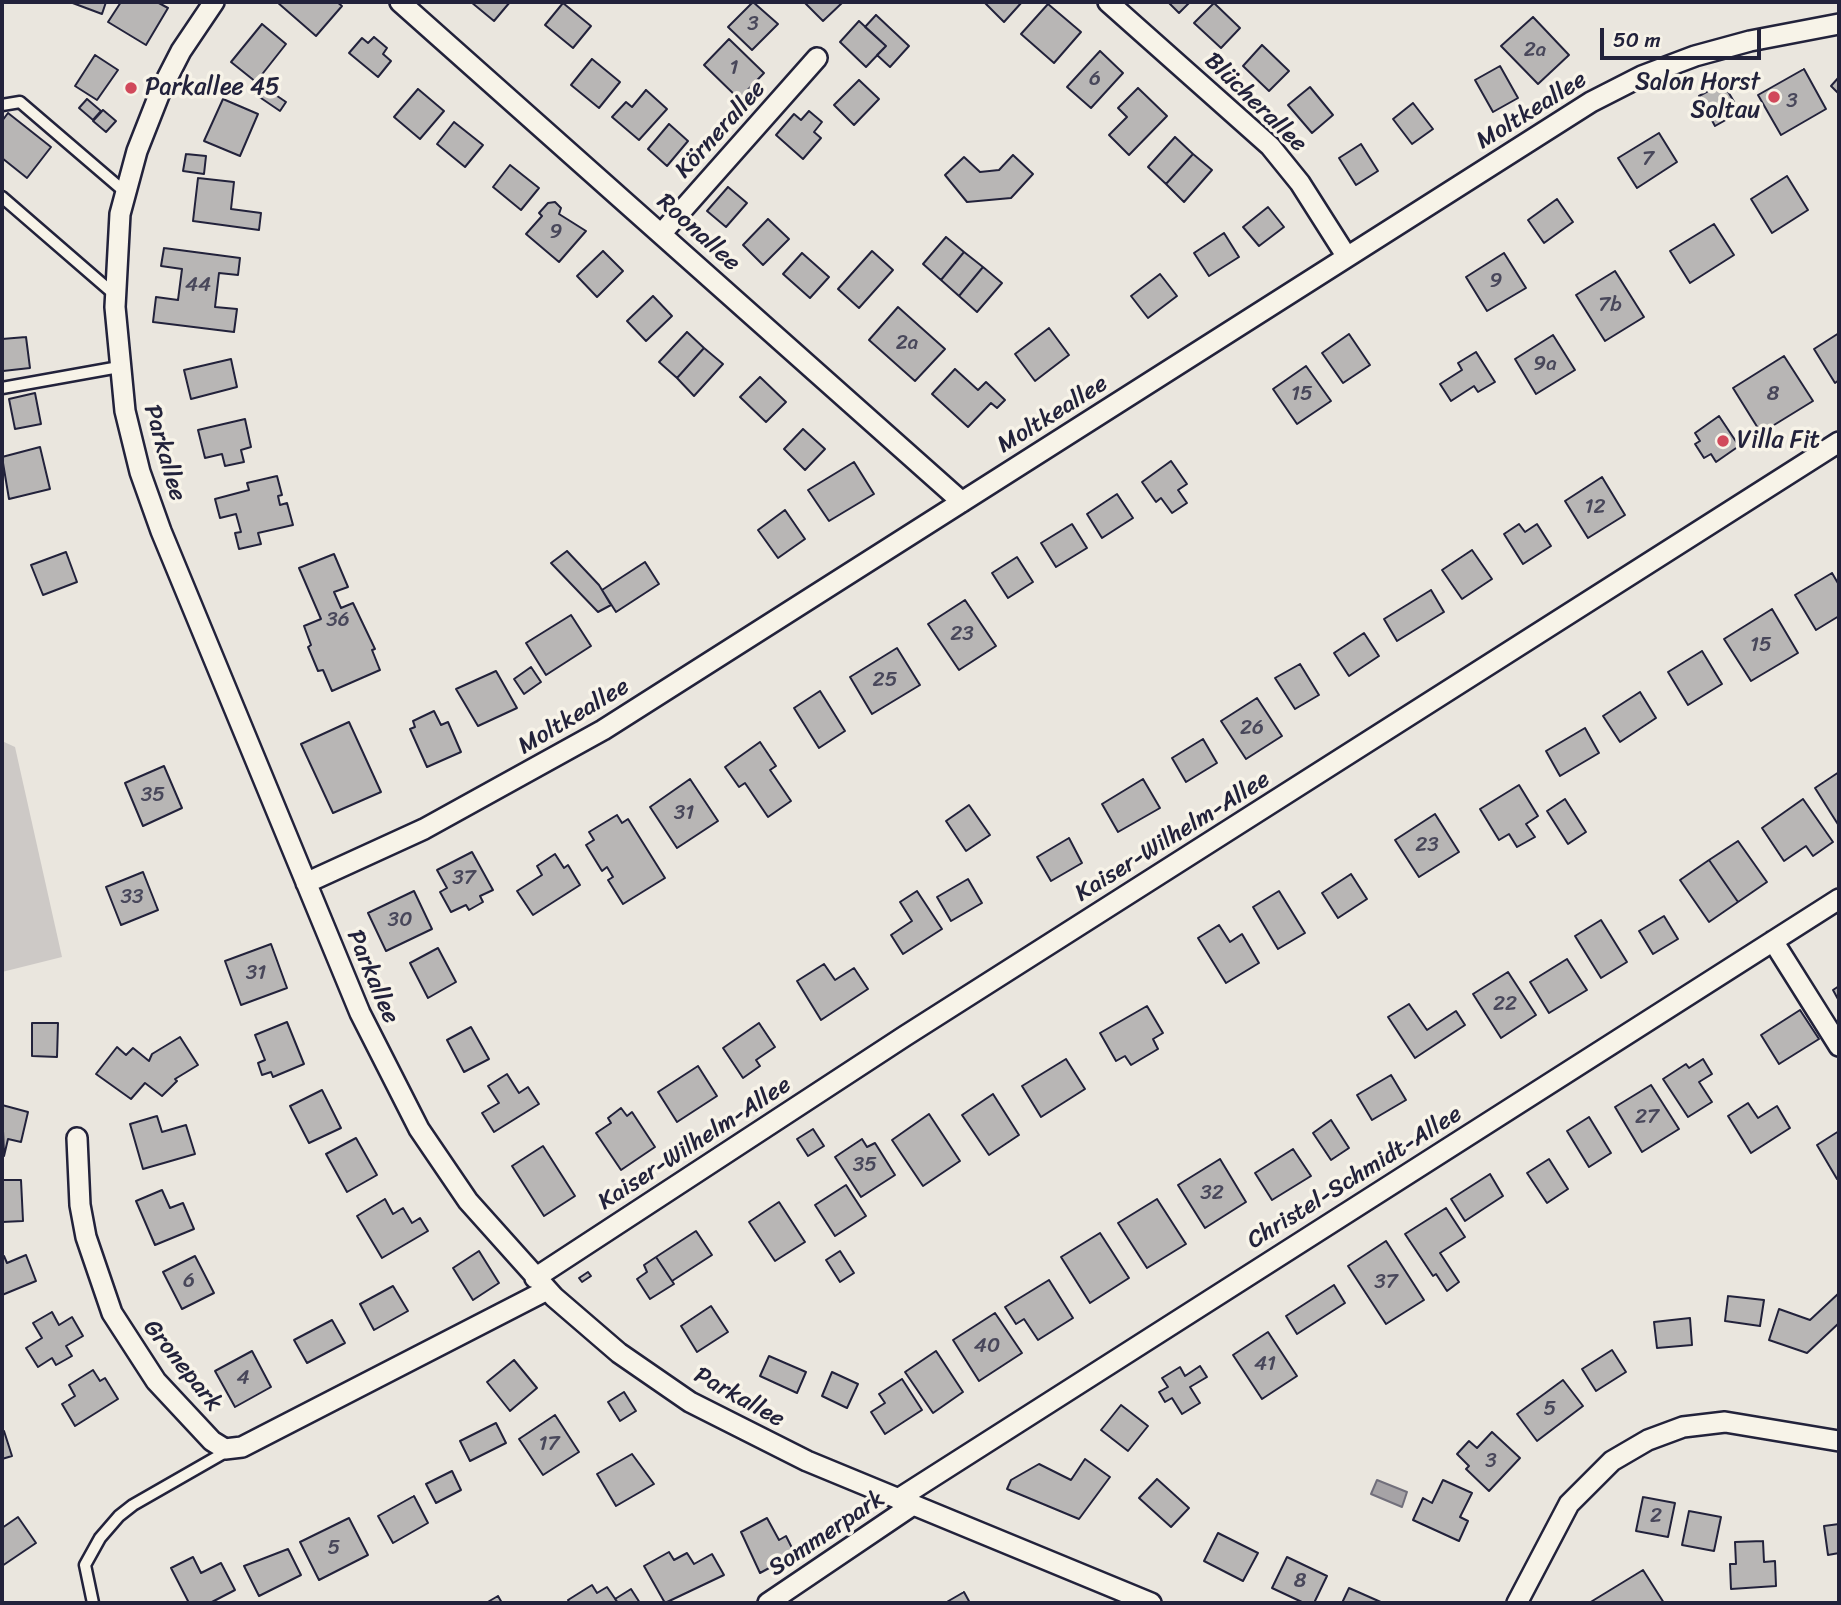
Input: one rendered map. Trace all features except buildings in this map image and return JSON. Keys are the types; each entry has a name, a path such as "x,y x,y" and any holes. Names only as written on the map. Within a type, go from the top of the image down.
{"street":[{"name":"Roonallee","path":"400,2 962,502"},
{"name":"Blücherallee","path":"1108,2 1270,146 1300,183 1347,257"},
{"name":"Parkallee","path":"206,5 161,90 144,130 125,192 116,245 115,294 119,368 135,452 153,511 377,1053 419,1129 468,1200 541,1284 619,1353 690,1402 767,1443 1151,1603"},
{"name":"Moltkeallee","path":"306,883 424,829 564,754 1575,112 1633,80 1722,48 1839,24"},
{"name":"Körnerallee","path":"661,234 817,58"},
{"name":"Kaiser-Wilhelm-Allee","path":"541,1284 905,1036 1839,442"},
{"name":"Christel-Schmidt-Allee","path":"905,1502 1839,899"},
{"path":"1773,941 1839,1046"},
{"name":"Gronepark","path":"77,1138 84,1229 94,1268 112,1313 156,1381 212,1441 229,1450"},
{"path":"229,1450 243,1447 541,1284"},
{"path":"1517,1603 1569,1504 1612,1461 1647,1440 1683,1427 1725,1422 1839,1441"},
{"name":"Sommerpark","path":"768,1603 905,1502"}],"lane":[{"path":"2,105 20,102 125,192"},
{"path":"2,197 115,294"},
{"path":"2,388 119,368"},
{"path":"93,1603 85,1564 100,1538 118,1516 229,1450"}],"shaded area":[{"path":"2,741 15,747 62,957 2,972"},
{"path":"1377,1480 1407,1492 1402,1507 1371,1494"}],"place":[{"name":"Parkallee 45","path":"131,88"},
{"name":"Salon Horst Soltau","path":"1774,97"},
{"name":"Villa Fit","path":"1723,441"}]}
